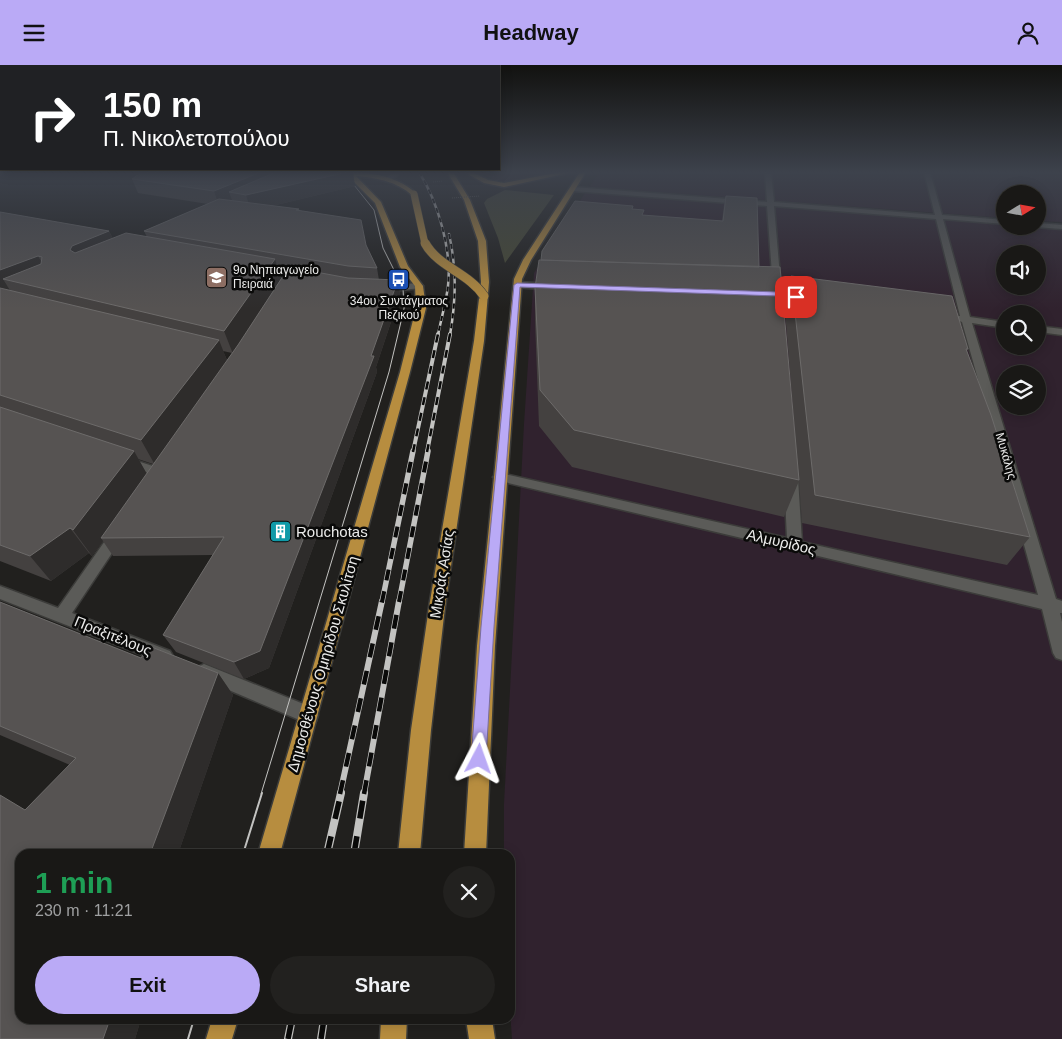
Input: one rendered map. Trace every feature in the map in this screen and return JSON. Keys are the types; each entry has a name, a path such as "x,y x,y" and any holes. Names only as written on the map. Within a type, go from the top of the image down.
{"main road":[{"path":"384,217 400,259 419,286"},
{"path":"420,217 422,234 430,251 477,286 484,296"},
{"name":"Μικράς Ασίας","path":"409,849 423,711 484,296 485,261 482,241 473,217"},
{"path":"475,849 484,683 517,285 522,268 555,217"},
{"name":"Δημοσθένους Ομηρίδου Σκυλίτση","path":"270,849 310,715 405,372 421,308 419,286"},
{"path":"220,1039 224,1024"},
{"path":"393,1039 394,1024"},
{"path":"475,1024 476,1039"},
{"path":"480,1024 482,1039"}],"street":[{"path":"772,217 778,295"},
{"name":"Μυκάλης","path":"939,217 966,320 1056,606 1062,653"},
{"path":"945,217 996,221"},
{"path":"1046,226 1062,227"},
{"path":"517,285 567,287"},
{"path":"373,290 419,286"},
{"path":"947,317 996,324"},
{"path":"1046,330 1062,332"},
{"path":"113,457 160,473"},
{"path":"790,464 795,545"},
{"name":"Αλμυρίδος","path":"500,477 1056,606"},
{"path":"62,615 127,520"},
{"name":"Πραξιτέλους","path":"0,592 310,715"}],"shaded area":[{"path":"569,217 909,217 996,224 996,235 1046,235 1046,228 1062,229 1062,1039 512,1039 511,1024 515,1024 515,849 504,849 504,804 534,273"},
{"path":"1046,217 1062,217 1062,222 1046,221"}],"green space":[{"path":"490,217 538,217 505,263"}],"building":[{"path":"0,217 31,217 109,231 72,246 70,250 75,253 126,233 275,259 224,331 3,279 41,264 42,257 38,256 0,270"},
{"path":"176,217 344,217 361,220 366,245 377,268 348,266 144,231"},
{"path":"564,217 675,217 723,221 723,217 758,217 759,267 541,260 542,251"},
{"path":"539,260 780,267 799,480 574,430 540,390 535,288"},
{"path":"289,267 348,278 398,280 371,356 374,356 260,651 234,662 163,635 224,537 101,538 238,345"},
{"path":"791,276 952,296 968,349 966,349 991,415 1030,537 815,495"},
{"path":"0,288 219,340 141,440 0,395"},
{"path":"0,407 134,451 73,530 70,528 30,556 0,545"},
{"path":"0,602 141,658 149,646 218,673 152,849 15,849 15,1024 108,1024 103,1039 0,1039 0,795 25,810 76,758 0,726"}],"tram line":[{"path":"261,794 389,372 404,309 403,288 383,248 376,217"},
{"path":"245,849 262,793"},
{"path":"188,1039 192,1024"}],"railway":[{"path":"438,335 446,299 449,272 446,242 439,217"},
{"path":"449,234 455,285 450,335"},
{"path":"413,452 438,334"},
{"path":"427,452 450,334"},
{"path":"382,602 413,451"},
{"path":"399,602 428,451"},
{"path":"340,794 382,601"},
{"path":"364,794 399,601"},
{"path":"328,849 341,793"},
{"path":"355,849 364,793"},
{"path":"288,1039 291,1024"},
{"path":"321,1039 323,1024"}],"place":[{"name":"9o Νηπιαγωγείο Πειραιά","path":"217,277"},
{"name":"34ου Συντάγματος Πεζικού","path":"399,280"},
{"name":"Rouchotas","path":"280,532"}],"route":[{"path":"479,759 500,477 517,285 777,294 796,297"}]}
